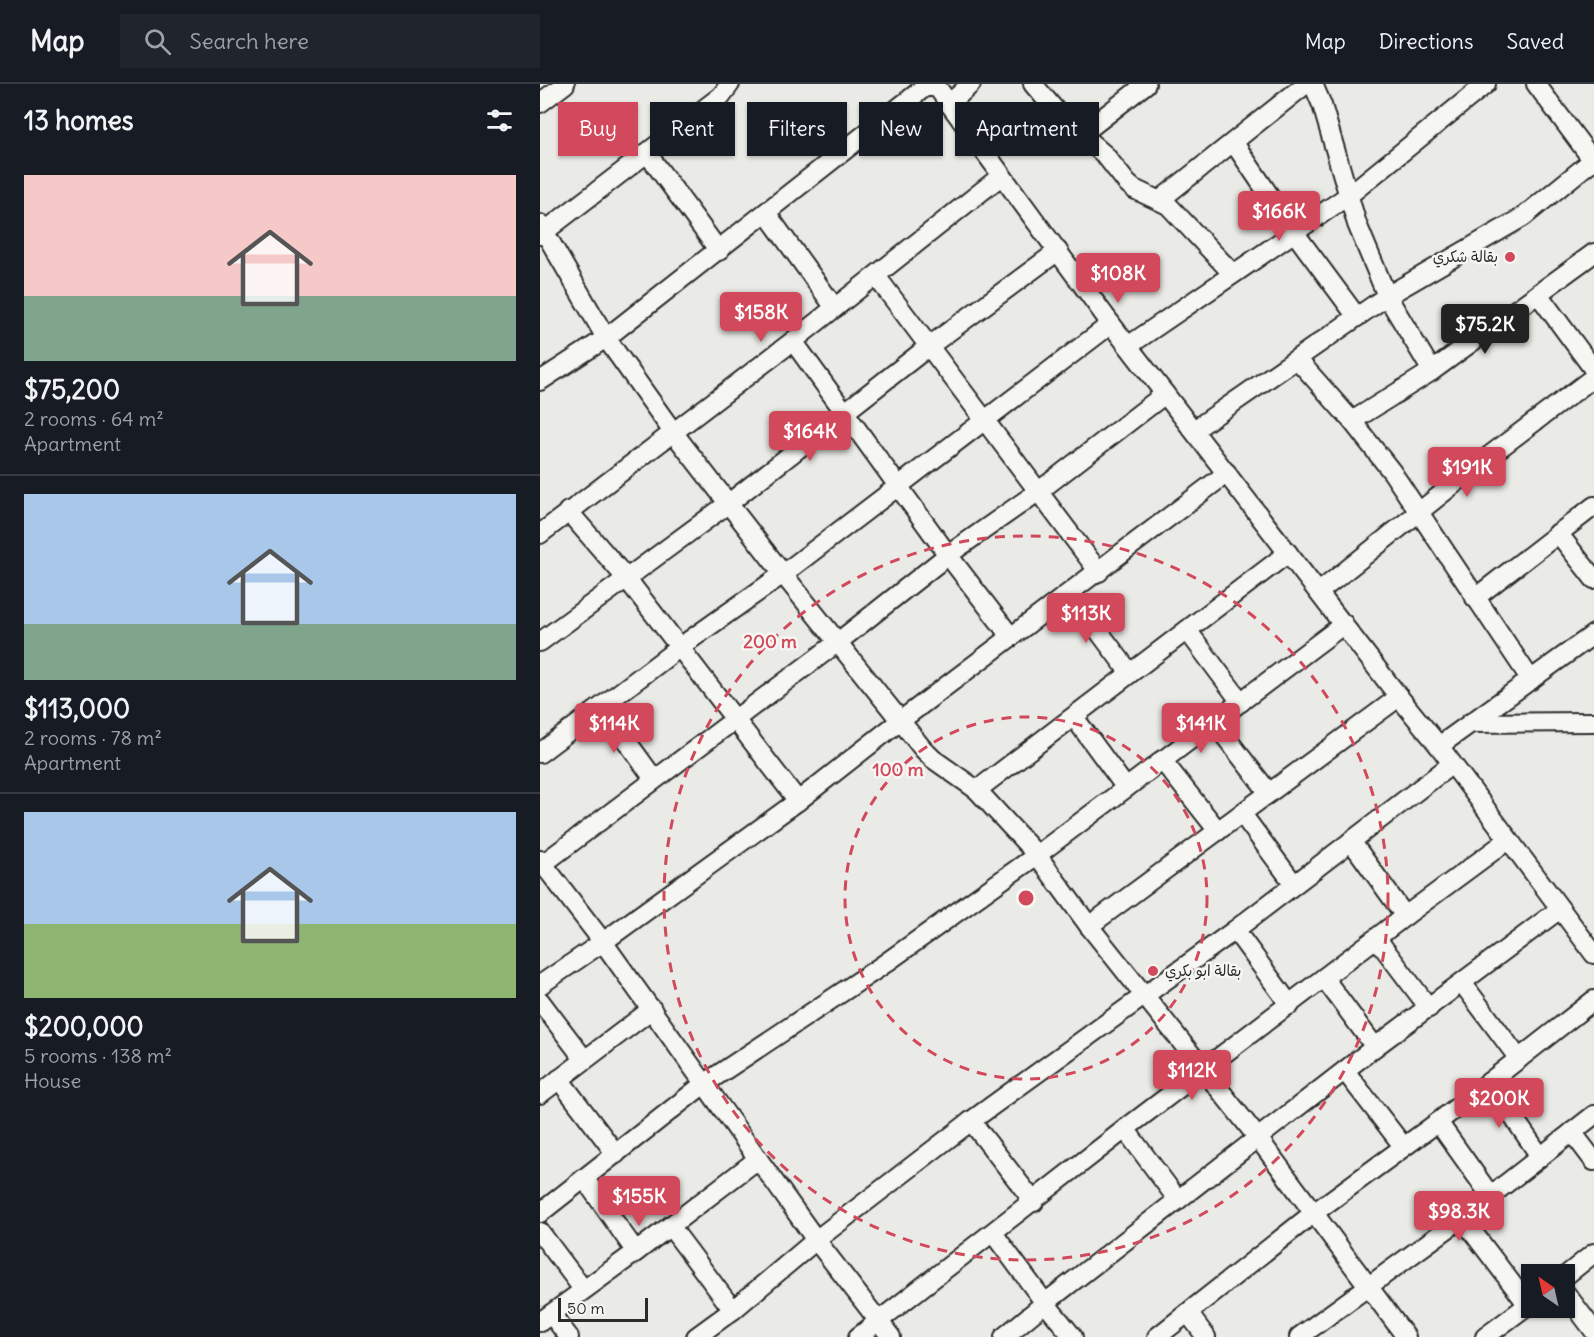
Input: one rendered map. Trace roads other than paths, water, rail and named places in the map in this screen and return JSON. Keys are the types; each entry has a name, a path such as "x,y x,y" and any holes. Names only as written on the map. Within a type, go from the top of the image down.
{"street":[{"path":"540,103 566,84"},
{"path":"730,84 721,96 542,230 606,338 673,432 783,574 933,759 977,790 1037,855 1089,926 1315,1212 1406,1337"},
{"path":"949,104 971,84"},
{"path":"1033,84 1048,102"},
{"path":"1099,121 1146,84"},
{"path":"1160,200 1234,144 1306,84"},
{"path":"1313,84 1323,105 1357,224 1387,296 1432,371"},
{"path":"1128,346 1349,195 1486,84"},
{"path":"1194,430 1387,296 1523,217 1594,161 1536,84"},
{"path":"540,381 606,338 767,214 925,87 937,87 1111,324 1439,746 1594,954"},
{"path":"1234,144 1294,232 1357,317"},
{"path":"1099,150 1134,189 1160,200 1176,212 1233,274"},
{"path":"647,153 719,251"},
{"path":"540,534 793,341 1001,176"},
{"path":"767,214 835,308"},
{"path":"540,642 729,503 928,346 1058,251"},
{"path":"1352,421 1432,371 1594,253"},
{"path":"876,276 1099,572"},
{"path":"1538,294 1594,370"},
{"path":"540,753 680,647 783,574 984,418 1111,324"},
{"path":"793,341 948,555 1011,637"},
{"path":"1297,359 1352,421 1392,472 1531,680"},
{"path":"1318,592 1489,456 1594,377"},
{"path":"891,1337 816,1240 603,942 541,863 838,642 948,555 1039,491 1165,394"},
{"path":"540,985 798,801 1227,473"},
{"path":"1475,598 1594,506"},
{"path":"568,511 627,579 798,801"},
{"path":"1558,533 1594,579"},
{"path":"977,790 1288,553"},
{"path":"1070,593 1130,673"},
{"path":"540,1213 704,1084 880,967 1037,855 1344,624"},
{"path":"1187,630 1241,702"},
{"path":"1439,746 1594,634"},
{"path":"1089,926 1399,697"},
{"path":"602,707 654,779"},
{"path":"1074,717 1126,788"},
{"path":"1214,722 1269,793"},
{"path":"1470,723 1594,722"},
{"path":"1162,760 1218,831"},
{"path":"696,1337 733,1310 816,1240 971,1121 1234,930 1452,764"},
{"path":"1242,814 1293,884"},
{"path":"858,1337 1125,1129 1377,939 1404,915 1508,840"},
{"path":"1351,841 1404,915"},
{"path":"1004,1337 1375,1047 1463,984 1560,909"},
{"path":"1234,930 1290,1005"},
{"path":"1377,939 1429,1008"},
{"path":"1324,978 1375,1047"},
{"path":"1463,984 1519,1059"},
{"path":"1157,1337 1315,1212 1438,1122 1594,1000"},
{"path":"540,1001 584,1059"},
{"path":"540,1094 652,1009"},
{"path":"1345,1071 1403,1146"},
{"path":"559,1079 616,1154"},
{"path":"1489,1082 1540,1156"},
{"path":"1299,1337 1462,1218 1594,1115"},
{"path":"971,1121 1034,1202"},
{"path":"1438,1122 1490,1195"},
{"path":"1125,1129 1178,1200"},
{"path":"1572,1132 1594,1161"},
{"path":"569,1337 545,1318 758,1159"},
{"path":"585,1178 636,1252"},
{"path":"1462,1218 1521,1292"},
{"path":"670,1226 733,1310"},
{"path":"540,1232 583,1289"},
{"path":"993,1233 1073,1337"},
{"path":"1575,1268 1594,1253"},
{"path":"1575,1306 1594,1331"},
{"path":"1485,1337 1521,1310"},
{"path":"1188,1313 1206,1337"}],"place":[{"name":"بقالة شكري","path":"1510,257"},
{"name":"بقالة ابو بكري","path":"1153,971"}]}
